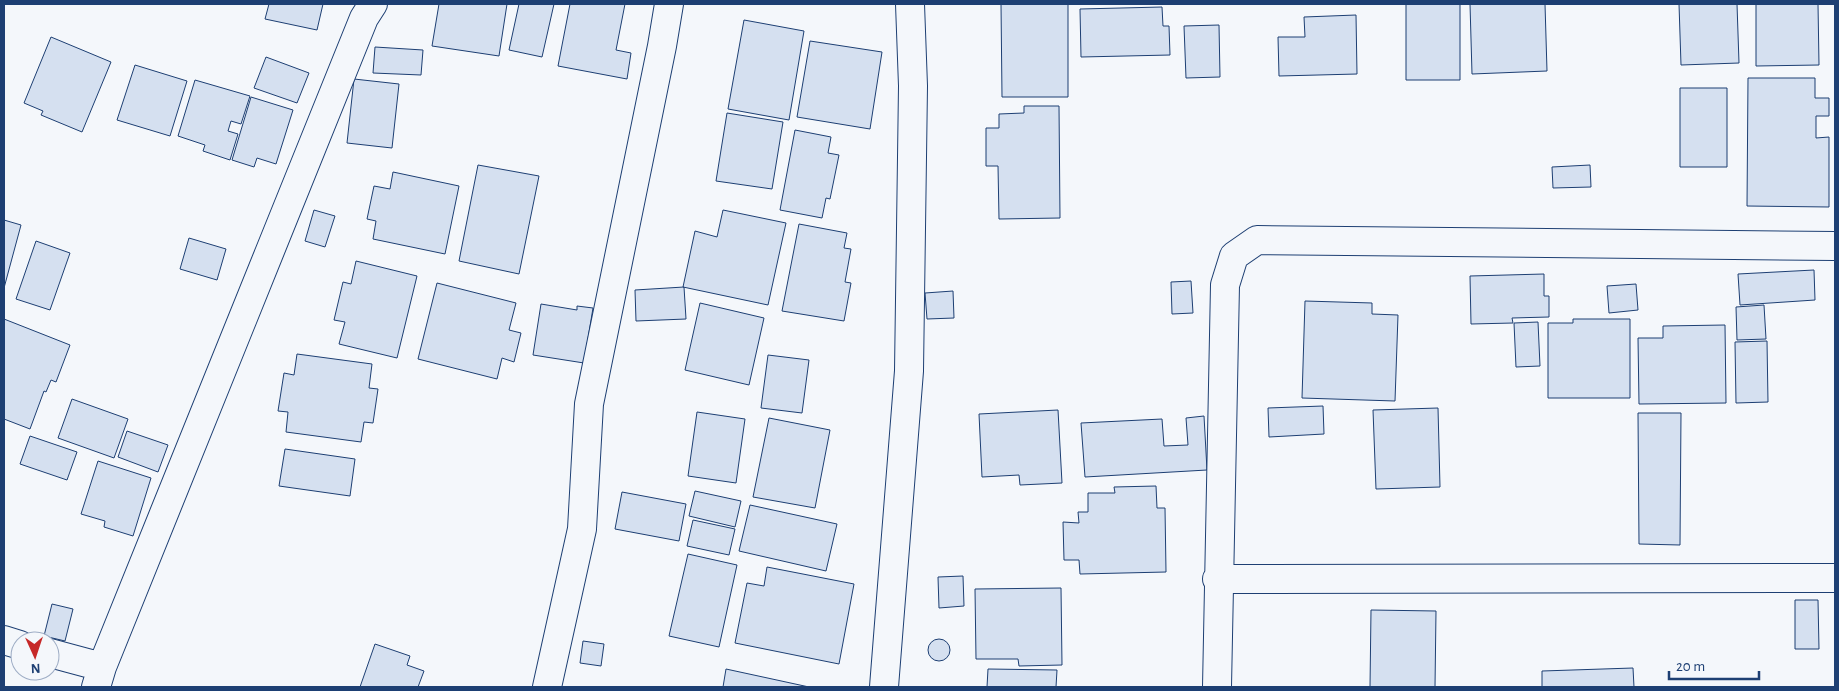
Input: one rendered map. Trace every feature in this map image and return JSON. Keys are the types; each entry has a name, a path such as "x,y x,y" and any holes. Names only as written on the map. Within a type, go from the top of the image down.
{"street":[{"path":"60,658 99,677 364,18 373,4"},
{"path":"547,687 582,529 589,404 669,4"},
{"path":"884,687 909,371 913,86 910,4"},
{"path":"1217,687 1225,285 1234,256 1257,240 1835,246"},
{"path":"1218,579 1835,578"}],"building":[{"path":"269,4 323,4 317,30 265,19"},
{"path":"439,4 507,4 499,56 432,46"},
{"path":"519,4 554,4 542,57 509,50"},
{"path":"570,4 625,4 616,50 631,53 627,79 558,66"},
{"path":"1001,4 1068,4 1068,97 1002,97"},
{"path":"1406,4 1460,4 1460,80 1406,80"},
{"path":"1470,4 1545,4 1547,71 1472,74"},
{"path":"1679,4 1737,4 1739,63 1681,65"},
{"path":"1756,4 1818,4 1819,65 1756,66"},
{"path":"1162,7 1163,26 1169,26 1170,55 1081,57 1080,9"},
{"path":"1356,15 1357,74 1279,76 1278,37 1305,37 1304,17"},
{"path":"744,20 804,31 789,120 728,109"},
{"path":"1219,25 1220,77 1186,78 1184,26"},
{"path":"51,37 111,62 82,132 41,115 43,111 24,103"},
{"path":"810,41 882,52 870,129 797,117"},
{"path":"375,47 423,50 421,75 373,73"},
{"path":"266,57 309,73 297,103 254,88"},
{"path":"135,65 187,81 170,136 117,120"},
{"path":"1748,78 1815,78 1815,98 1829,98 1829,116 1816,116 1816,138 1829,137 1829,207 1747,206"},
{"path":"354,79 399,84 392,148 347,143"},
{"path":"195,80 250,96 241,124 231,121 228,131 238,134 230,160 203,151 205,145 178,136"},
{"path":"1680,88 1727,88 1727,167 1680,167"},
{"path":"251,97 293,110 276,164 257,158 254,167 232,160"},
{"path":"1024,106 1059,106 1060,218 999,219 998,166 986,166 986,128 999,128 999,114 1024,113"},
{"path":"727,113 783,122 772,189 716,181"},
{"path":"795,130 831,137 828,153 839,155 830,199 826,198 822,218 780,210"},
{"path":"478,165 539,176 519,274 459,261"},
{"path":"1590,165 1591,187 1553,188 1552,167"},
{"path":"393,172 459,186 445,254 373,239 376,221 367,219 374,186 390,189"},
{"path":"314,210 335,216 325,247 305,241"},
{"path":"723,210 786,223 768,305 683,287 695,231 717,237"},
{"path":"4,220 21,225 4,288"},
{"path":"799,224 847,233 844,248 851,249 845,282 851,283 844,321 782,311"},
{"path":"189,238 226,249 217,280 180,269"},
{"path":"36,241 70,253 50,310 16,299"},
{"path":"356,261 417,276 397,358 339,344 345,322 334,320 343,282 351,284"},
{"path":"1814,270 1815,300 1740,305 1738,274"},
{"path":"1544,274 1544,296 1549,296 1549,317 1512,318 1513,323 1471,324 1470,276"},
{"path":"1191,281 1193,313 1172,314 1171,282"},
{"path":"437,283 516,303 509,330 521,333 514,362 502,358 497,379 418,359"},
{"path":"1636,284 1638,310 1609,313 1607,286"},
{"path":"684,287 686,319 636,321 635,290"},
{"path":"953,291 954,318 927,319 925,293"},
{"path":"1305,301 1372,303 1372,314 1398,315 1395,401 1302,398"},
{"path":"700,303 764,318 749,385 685,370"},
{"path":"541,304 577,310 577,306 593,308 584,363 533,355"},
{"path":"1764,305 1766,339 1737,340 1736,307"},
{"path":"4,319 70,345 56,382 51,380 46,392 44,391 30,429 4,419"},
{"path":"1573,319 1630,319 1630,398 1548,398 1548,323 1573,323"},
{"path":"1538,322 1540,366 1516,367 1514,323"},
{"path":"1725,325 1726,403 1639,404 1638,338 1663,338 1663,326"},
{"path":"1767,341 1768,402 1736,403 1735,342"},
{"path":"297,354 372,364 369,388 378,389 373,423 364,422 361,442 286,432 288,412 278,411 284,373 294,375"},
{"path":"768,355 809,360 802,413 761,408"},
{"path":"72,399 128,419 114,458 58,438"},
{"path":"1323,406 1324,434 1269,437 1268,408"},
{"path":"1438,408 1440,487 1376,489 1373,410"},
{"path":"1058,410 1062,483 1020,485 1019,475 982,477 979,414"},
{"path":"697,412 745,419 736,483 688,476"},
{"path":"1638,413 1681,413 1680,545 1639,544"},
{"path":"1204,416 1207,470 1085,477 1081,423 1162,419 1164,446 1188,445 1186,418"},
{"path":"769,418 830,430 815,508 753,497"},
{"path":"127,431 168,445 158,472 118,457"},
{"path":"30,436 77,452 67,480 20,464"},
{"path":"285,449 355,459 350,496 279,486"},
{"path":"98,461 151,478 133,536 104,527 105,521 81,514"},
{"path":"1156,486 1157,508 1165,508 1166,572 1080,574 1079,560 1064,560 1063,522 1079,523 1078,512 1088,512 1088,493 1115,493 1114,487"},
{"path":"695,491 741,501 735,527 689,516"},
{"path":"622,492 686,504 679,541 615,529"},
{"path":"750,505 837,524 826,571 739,551"},
{"path":"693,520 735,529 729,555 687,546"},
{"path":"688,554 737,565 719,647 669,636"},
{"path":"767,567 854,584 839,664 735,643 747,583 764,586"},
{"path":"963,576 964,606 939,608 938,577"},
{"path":"1061,588 1062,665 1019,666 1018,659 976,659 975,589"},
{"path":"1795,600 1818,600 1819,649 1795,649"},
{"path":"52,604 73,609 65,641 60,640 60,631 45,631"},
{"path":"1371,610 1436,611 1435,687 1370,687"},
{"path":"939,639 949,646 950,650 943,660 939,661 929,654 928,650 935,640"},
{"path":"583,641 604,644 601,666 580,663"},
{"path":"375,644 410,656 407,665 424,671 418,687 360,687"},
{"path":"1633,668 1634,687 1542,687 1542,671"},
{"path":"726,669 809,687 723,687"},
{"path":"988,669 1057,670 1056,687 987,687"}]}
